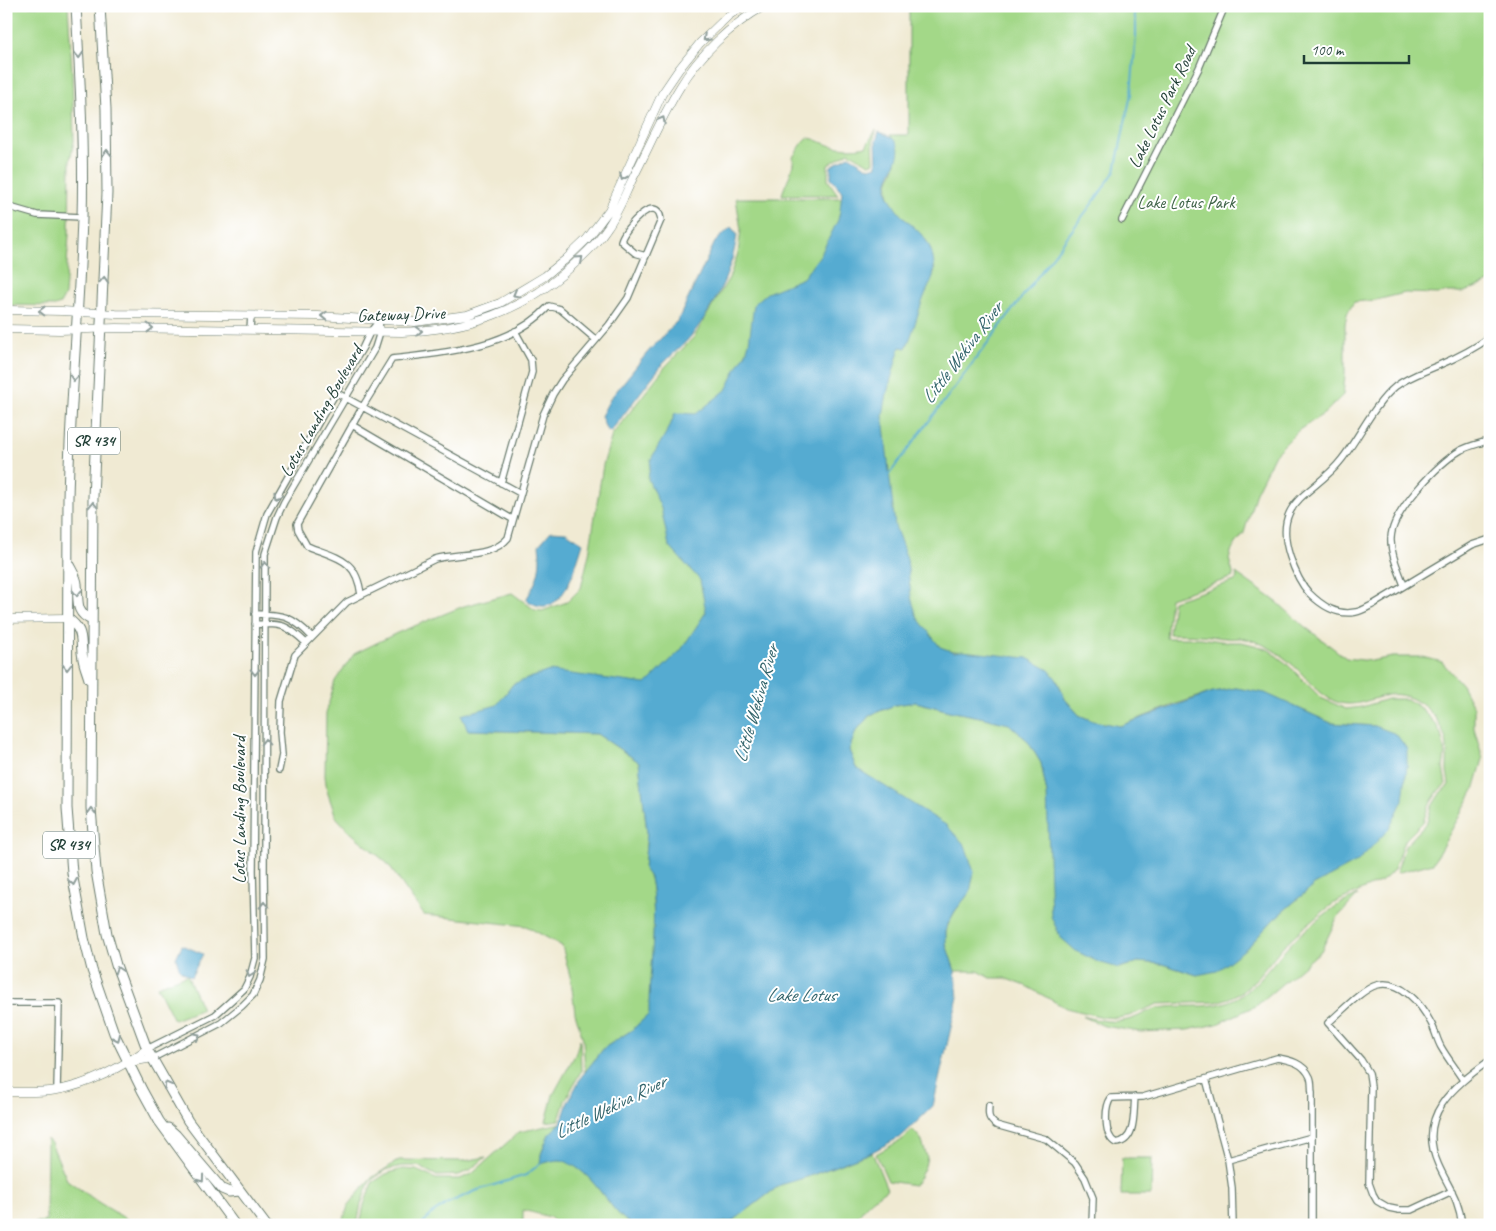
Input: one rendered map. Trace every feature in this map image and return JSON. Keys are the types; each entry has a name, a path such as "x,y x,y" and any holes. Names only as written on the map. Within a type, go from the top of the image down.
{"main road":[{"name":"SR 434","path":"76,6 82,143 82,217 70,447 68,562 66,808 72,873 80,922 92,970 114,1033 159,1121 235,1225"},
{"name":"SR 434","path":"100,6 106,109 107,193 94,447 91,808 96,871 107,934 147,1049 188,1120 266,1225"},
{"path":"68,562 78,582 80,610 85,617 92,620"},
{"path":"68,618 80,630 82,658 92,686"},
{"path":"159,1121 176,1135 222,1189 229,1192 240,1190"}],"street":[{"name":"Gateway Drive","path":"6,310 102,314 346,317 379,321 415,322 467,314 500,303 523,291 566,259 587,239 609,210 662,94 700,43 728,16 742,6"},
{"name":"Gateway Drive","path":"6,329 433,331 469,324 500,313 548,287 587,253 607,228 681,86 705,54 734,27 764,6"},
{"name":"Lake Lotus Park Road","path":"1122,220 1199,68 1225,6"},
{"path":"6,206 36,215 82,217"},
{"path":"279,770 282,755 280,732 281,701 295,655 347,602 435,559 482,552 504,543 508,538 542,415 562,380 609,325 628,298 662,220 661,215 655,210 649,209 628,227 621,242 635,253 646,256"},
{"path":"361,595 358,579 351,566 332,555 307,546 298,530 298,524 352,425 392,359 473,346 515,331 533,321 549,306 560,310 596,339"},
{"path":"250,316 250,329"},
{"name":"Lotus Landing Boulevard","path":"153,1058 221,1023 253,995 262,973 265,959 265,554 277,516 347,398 374,348 380,332 379,321"},
{"name":"Lotus Landing Boulevard","path":"147,1049 215,1015 244,989 252,967 254,958 256,552 267,514 370,332 379,321"},
{"path":"501,483 532,372 531,360 515,331"},
{"path":"1490,337 1465,354 1408,378 1396,386 1383,399 1342,459 1330,473 1298,499 1288,512 1285,526 1286,544 1294,569 1305,588 1319,603 1331,610 1344,612 1357,612 1374,604 1472,545 1490,539"},
{"path":"337,393 520,493"},
{"path":"352,425 512,519"},
{"path":"1404,586 1393,552 1391,538 1394,523 1401,510 1433,473 1446,462 1462,450 1487,441"},
{"path":"255,614 286,616 302,626 312,637"},
{"path":"283,625 286,616"},
{"path":"6,619 68,618"},
{"path":"255,624 283,625 293,630 306,643"},
{"path":"1452,1191 1411,1210 1389,1208 1377,1201 1370,1183 1369,1074 1361,1060 1328,1023 1366,991 1386,984 1398,987 1410,995 1422,1010 1431,1023 1441,1047 1463,1080"},
{"path":"6,1002 59,1003 57,1090"},
{"path":"6,1092 57,1090 88,1081 128,1062 147,1049"},
{"path":"128,1062 153,1058"},
{"path":"1135,1097 1130,1134 1124,1141 1116,1143 1110,1138 1107,1129 1107,1104 1111,1098 1135,1097 1143,1097 1277,1058 1291,1060 1302,1066 1310,1077 1312,1225"},
{"path":"1462,1225 1460,1207 1437,1163 1432,1138 1433,1126 1440,1104 1449,1092 1490,1060"},
{"path":"1206,1079 1228,1160 1232,1188 1233,1225"},
{"path":"989,1104 988,1114 990,1120 996,1125 1046,1139 1075,1163 1085,1178 1093,1198 1092,1225"},
{"path":"1228,1160 1312,1137"}],"green space":[{"path":"6,6 68,6 74,141 70,160 69,234 65,295 60,304 55,306 6,305"},
{"name":"Lake Lotus Park","path":"909,6 1490,6 1490,282 1464,292 1440,294 1405,293 1376,300 1354,302 1347,314 1345,324 1343,395 1325,413 1299,430 1275,454 1256,492 1244,533 1232,549 1229,559 1234,577 1170,598 1166,638 1201,638 1242,642 1269,650 1287,664 1321,698 1346,709 1362,707 1387,699 1407,699 1423,710 1441,734 1445,754 1443,768 1446,784 1439,790 1429,805 1423,822 1406,839 1394,869 1389,875 1382,881 1334,903 1283,946 1258,977 1243,991 1217,1002 1158,1004 1129,1016 1117,1018 1103,1017 1066,1008 1026,986 1004,978 991,978 978,971 955,971 946,944 947,930 952,916 970,892 882,786 856,768 849,750 856,731 870,715 895,705 916,702 1009,724 1027,740 1041,763 1047,794 1119,968 1138,962 1162,964 1197,975 1249,946 1274,919 1314,885 1356,862 1375,726 1331,723 1300,709 1236,688 1213,692 1176,704 1120,726 1093,721 1079,715 1065,699 1057,680 983,654 947,650 706,730 470,730 597,734 639,762 647,832 644,869 650,878 654,911 650,1014 632,1030 604,1048 585,1072 583,1039 575,1013 571,980 562,946 526,926 424,915 387,863 350,832 336,817 327,791 325,776 326,713 335,681 354,654 397,633 464,606 512,593 535,610 542,611 567,602 581,588 589,554 603,465 612,435 665,367 694,337 729,278 738,253 741,230 736,198 890,198 888,183 895,167 897,145 890,135 909,135","holes":["909,224 926,240 930,248 935,270 923,298"]},
{"path":"876,130 873,141 874,163 869,164 849,152 828,165 828,180 838,195 782,195 791,171 793,157 806,138 834,146 857,148 866,146"},
{"path":"1236,573 1277,602 1304,626 1346,658 1371,661 1393,657 1423,657 1442,662 1462,685 1474,708 1474,728 1483,759 1474,790 1433,863 1396,873 1405,846 1426,824 1432,806 1441,792 1449,785 1446,740 1438,722 1425,707 1407,697 1398,695 1388,695 1354,704 1341,703 1322,694 1282,656 1249,639 1169,634 1173,601 1235,581 1237,578"},
{"path":"1358,895 1337,918 1321,951 1257,1005 1217,1024 1187,1030 1140,1032 1104,1026 1082,1016 1100,1020 1119,1021 1131,1019 1155,1009 1219,1004 1237,998 1260,979 1291,943 1309,926 1338,905"},
{"path":"187,975 202,1009 174,1020 157,986"},
{"path":"580,1039 581,1071 565,1101 559,1120 546,1122 553,1095 575,1055"},
{"path":"561,1123 549,1134 541,1154 577,1167 591,1180 620,1216 634,1225 558,1225 550,1217 523,1210 523,1225 360,1225 364,1205 372,1183 386,1174 402,1169 416,1170 436,1179 460,1179 472,1174 519,1132"},
{"path":"913,1130 921,1139 927,1157 919,1179 914,1185 888,1181 876,1154 903,1139"},
{"path":"47,1139 51,1143 67,1180 136,1225 32,1225 37,1222 46,1221"},
{"path":"872,1152 887,1189 867,1204 853,1225 704,1225 733,1221 780,1185 807,1177"},
{"path":"486,1157 470,1170 459,1175 437,1176 418,1166 402,1166 385,1170 369,1182 361,1204 357,1225 342,1225 348,1206 370,1179 399,1160 464,1161"},
{"path":"1122,1158 1152,1158 1151,1195 1121,1195"}],"water":[{"name":"Lake Lotus","path":"879,132 891,137 897,144 899,151 887,183 887,193 900,214 927,242 933,261 934,272 909,342 906,348 900,347 887,393 883,416 895,526 907,559 911,597 917,617 940,647 954,652 962,651 1027,658 1049,670 1057,680 1065,699 1079,715 1093,721 1120,726 1213,692 1236,688 1265,693 1331,723 1375,726 1396,734 1407,749 1403,800 1389,829 1357,862 1314,885 1274,919 1249,946 1217,971 1197,975 1162,964 1138,962 1119,968 1098,962 1076,951 1060,937 1051,916 1047,794 1041,763 1027,740 1009,724 916,702 895,705 870,715 856,731 849,750 856,768 946,825 965,845 974,872 970,892 955,911 946,928 946,944 955,971 958,997 933,1106 902,1136 872,1152 807,1177 780,1185 733,1221 704,1225 634,1225 619,1214 588,1177 579,1170 560,1160 540,1164 541,1154 549,1134 561,1123 568,1102 581,1077 604,1048 632,1030 649,1014 654,911 650,878 644,869 647,832 639,762 597,734 468,730 461,715 497,705 513,684 549,671 646,684 681,650 706,612 700,580 669,546 661,508 648,479 651,459 670,426 675,413 696,414 726,390 746,353 754,304 767,293 803,278 821,254 838,220 840,211 842,192 831,178 831,166 849,156 869,168 877,166 876,141"},
{"path":"731,227 737,234 735,248 727,274 708,312 688,339 662,365 610,432 606,429 601,416 610,399 647,353 678,320 715,242"},
{"path":"551,531 566,532 583,543 576,566 565,590 558,599 549,605 539,606 527,600 527,598 538,573 540,560 539,545"},
{"path":"182,945 203,954 191,977 180,970 176,958"}],"waterway":[{"name":"Little Wekiva River","path":"888,476 1115,171 1131,94 1136,35 1133,6"},
{"name":"Little Wekiva River","path":"422,1225 430,1215 448,1203 478,1190 526,1175 541,1163"}]}
